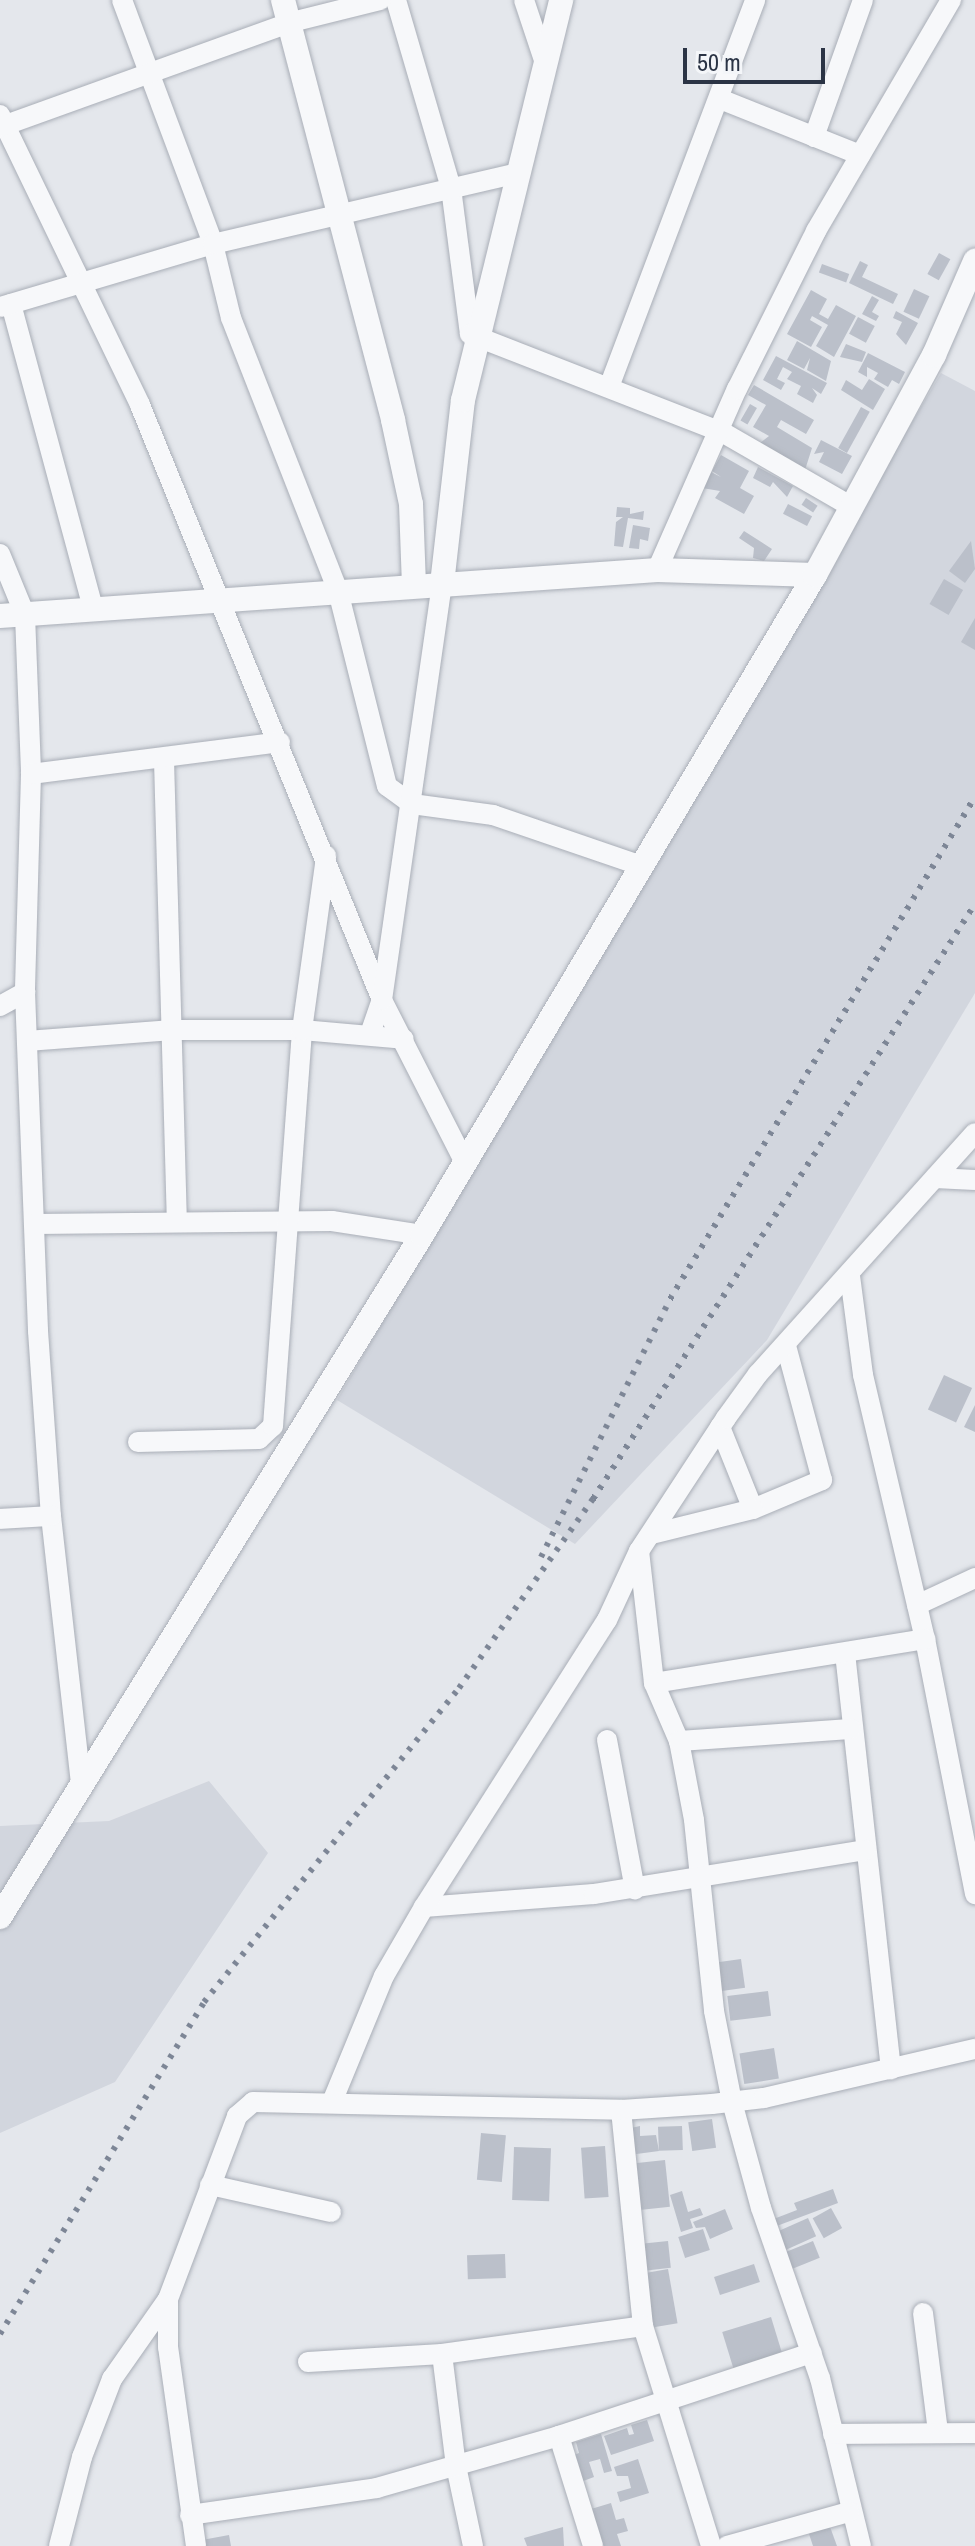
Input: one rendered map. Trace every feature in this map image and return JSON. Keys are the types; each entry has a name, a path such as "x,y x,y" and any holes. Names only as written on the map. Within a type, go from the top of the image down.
{"street":[{"path":"122,0 213,244 231,318 338,591 379,771 387,786 412,804 493,815 642,866"},
{"path":"380,0 288,11 147,72 1,123 140,405 280,742 382,1000 465,1163"},
{"path":"396,0 451,188 467,325 478,340 722,432 852,507"},
{"path":"524,0 545,63"},
{"path":"370,1034 382,1000 412,804 463,400 561,0"},
{"path":"609,387 755,0"},
{"path":"814,137 863,0"},
{"path":"657,570 801,260 951,0"},
{"path":"288,11 342,210 411,504 414,586"},
{"path":"720,99 860,155"},
{"path":"93,608 6,306 213,244 342,210 397,205 451,188 517,173"},
{"path":"0,1917 422,1235 815,575 934,355 975,261"},
{"path":"0,554 25,615 31,774 25,992 35,1224 51,1516 81,1785"},
{"path":"0,616 657,570 815,575"},
{"path":"31,774 164,760 280,742"},
{"path":"164,760 177,1221"},
{"path":"138,1442 259,1439 270,1432 284,1221 302,1030 326,856"},
{"path":"0,1006 25,992"},
{"path":"27,1041 173,1030 302,1030 404,1039"},
{"path":"332,2102 384,1976 424,1907 607,1620 639,1551 720,1427 758,1374 850,1276 975,1133"},
{"path":"935,1178 975,1180"},
{"path":"35,1224 284,1221 368,1224 422,1235"},
{"path":"850,1276 863,1375 925,1639 975,1894"},
{"path":"652,1534 753,1509 822,1480 786,1346"},
{"path":"720,1427 753,1509"},
{"path":"0,1519 51,1516"},
{"path":"639,1551 654,1683 679,1741 700,1875 714,2011 732,2102 761,2208 812,2353 849,2512 861,2546"},
{"path":"917,1605 975,1578"},
{"path":"654,1683 925,1639"},
{"path":"845,1653 891,2069"},
{"path":"679,1741 851,1729"},
{"path":"607,1740 635,1889"},
{"path":"424,1907 540,1901 635,1889 700,1875 865,1850"},
{"path":"59,2546 82,2457 112,2379 168,2299 237,2116 253,2102 621,2110 732,2102 975,2049"},
{"path":"621,2110 643,2326 669,2400 711,2546"},
{"path":"210,2185 331,2212"},
{"path":"168,2299 168,2347 196,2546"},
{"path":"923,2313 938,2432"},
{"path":"308,2362 442,2354 643,2326"},
{"path":"190,2515 377,2488 559,2436 812,2353"},
{"path":"442,2354 456,2466 473,2546"},
{"path":"833,2434 975,2433"},
{"path":"559,2436 593,2546"},
{"path":"727,2546 849,2512"},
{"path":"65,2523 67,2546"}],"shaded area":[{"path":"941,373 975,391 975,993 767,1340 575,1544 337,1400"},
{"path":"209,1781 268,1853 115,2082 0,2133 0,1826 109,1821"}],"building":[{"path":"939,253 950,259 939,280 927,274"},
{"path":"860,261 868,265 862,277 898,294 893,304 849,283"},
{"path":"822,264 849,274 846,282 819,272"},
{"path":"914,289 929,296 919,319 903,312"},
{"path":"811,290 827,299 819,314 828,319 836,305 856,316 834,357 816,346 828,325 812,316 810,320 822,327 811,347 787,334"},
{"path":"872,296 879,300 872,312 879,316 876,321 862,314"},
{"path":"896,311 918,323 906,345 896,334 902,322 893,318"},
{"path":"858,317 875,326 866,343 849,334"},
{"path":"797,341 831,361 826,381 807,370 810,358 804,369 787,360"},
{"path":"846,344 866,352 862,362 840,357"},
{"path":"868,353 905,372 899,384 892,380 888,387 874,379 878,373 867,367 867,377 858,372"},
{"path":"776,356 827,383 821,394 812,388 817,395 813,403 797,394 801,386 787,379 792,372 783,367 777,379 785,383 781,390 763,380"},
{"path":"869,379 885,389 873,410 841,390 846,380 862,390"},
{"path":"754,385 814,420 806,434 781,420 777,427 812,448 805,470 760,443 769,436 753,427 766,405 748,395"},
{"path":"750,404 757,408 747,424 740,420"},
{"path":"861,407 870,412 847,453 838,448"},
{"path":"821,440 852,456 842,474 819,462 824,452 814,454"},
{"path":"721,455 749,471 740,488 754,496 744,514 715,498 720,491 702,488 711,472 721,477 712,471"},
{"path":"758,467 793,486 787,497 773,482 770,487 753,478"},
{"path":"806,498 818,506 813,512 802,505"},
{"path":"788,504 812,516 807,526 783,514"},
{"path":"617,507 630,508 630,514 644,511 643,520 628,518 623,547 614,546 616,522 623,517 616,517"},
{"path":"633,525 650,528 648,541 640,539 639,549 629,548"},
{"path":"744,531 772,549 764,561 753,558 754,548 739,538"},
{"path":"971,541 975,569 965,583 949,571"},
{"path":"944,579 963,590 949,615 930,604"},
{"path":"975,618 975,650 961,642"},
{"path":"944,1375 972,1388 956,1423 928,1409"},
{"path":"975,1405 975,1432 964,1427"},
{"path":"741,1959 745,1988 718,1991 714,1963"},
{"path":"768,1991 771,2016 730,2021 727,1996"},
{"path":"774,2048 779,2079 744,2084 739,2053"},
{"path":"712,2119 716,2148 692,2151 688,2122"},
{"path":"640,2126 640,2136 656,2135 659,2151 629,2155 626,2129"},
{"path":"682,2126 683,2150 659,2151 658,2127"},
{"path":"481,2133 506,2135 502,2182 477,2180"},
{"path":"605,2146 609,2197 585,2199 581,2148"},
{"path":"514,2147 551,2148 549,2201 512,2200"},
{"path":"665,2160 670,2207 635,2210 630,2164"},
{"path":"833,2189 838,2203 774,2227 771,2220 797,2210 794,2203"},
{"path":"682,2191 688,2212 700,2208 703,2215 690,2219 693,2228 681,2232 670,2195"},
{"path":"831,2208 842,2228 824,2238 813,2218"},
{"path":"725,2209 733,2229 710,2239 705,2227 696,2228 693,2222"},
{"path":"808,2218 816,2236 781,2252 772,2234"},
{"path":"703,2229 710,2250 685,2258 678,2237"},
{"path":"668,2241 671,2268 642,2271 639,2244"},
{"path":"813,2241 820,2258 790,2270 783,2253"},
{"path":"505,2254 506,2278 468,2279 467,2255"},
{"path":"754,2264 760,2282 720,2295 714,2277"},
{"path":"668,2269 678,2323 654,2327 644,2273"},
{"path":"771,2317 783,2356 734,2371 722,2332"},
{"path":"647,2420 654,2441 611,2455 604,2436 627,2428 629,2435 634,2434 631,2425"},
{"path":"601,2434 612,2471 604,2473 600,2459 589,2462 594,2477 578,2483 569,2457 579,2453 576,2442"},
{"path":"638,2459 649,2493 620,2502 617,2492 631,2488 628,2476 617,2476 614,2467"},
{"path":"611,2503 616,2520 624,2518 628,2531 617,2534 621,2546 603,2546 591,2509"},
{"path":"829,2524 837,2546 813,2546 808,2531"},
{"path":"563,2527 564,2546 527,2546 524,2538"},
{"path":"229,2535 231,2546 203,2546 202,2540"}],"railway":[{"path":"541,1557 670,1299 975,797"},
{"path":"0,2334 204,2002 459,1688 593,1499 975,904"}]}
